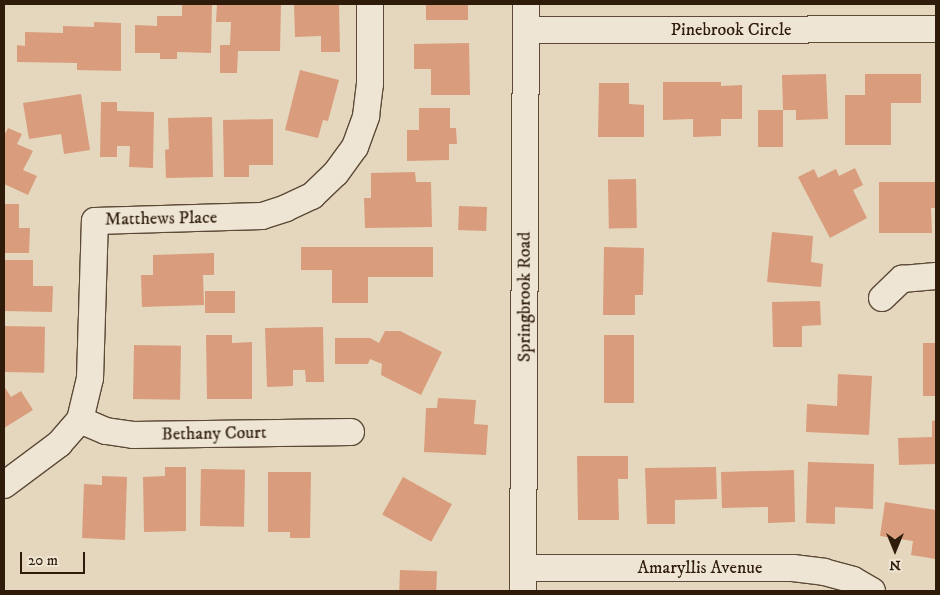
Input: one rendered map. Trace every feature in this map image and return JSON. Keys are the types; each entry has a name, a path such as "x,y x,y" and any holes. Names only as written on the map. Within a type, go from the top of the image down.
{"street":[{"name":"Matthews Place","path":"4,485 58,444 80,420 90,378 95,221 262,216 312,196 336,173 355,147 366,116 370,84 370,4"},
{"name":"Springbrook Road","path":"524,580 526,4"},
{"name":"Pinebrook Circle","path":"526,30 936,30"},
{"path":"882,298 902,279 936,276"},
{"name":"Bethany Court","path":"80,420 106,431 133,435 351,432"},
{"name":"Amaryllis Avenue","path":"524,580 793,568 824,572 853,580 872,591"}],"building":[{"path":"182,4 212,4 211,53 177,52 177,59 160,59 160,53 135,53 135,25 157,26 157,16 182,16"},
{"path":"217,4 281,4 280,51 238,51 237,73 220,73 220,45 230,45 231,22 216,22"},
{"path":"294,4 339,4 340,52 321,52 321,36 295,37"},
{"path":"426,4 468,4 468,20 426,20"},
{"path":"94,22 121,23 121,71 77,70 77,63 17,62 17,45 25,46 25,32 63,33 63,26 94,27"},
{"path":"469,43 470,95 431,95 431,69 414,69 414,44"},
{"path":"300,70 339,80 328,121 323,120 318,138 285,130"},
{"path":"826,74 828,119 796,120 796,110 783,110 782,75"},
{"path":"865,74 921,74 921,103 891,103 891,145 845,145 845,95 865,95"},
{"path":"663,82 721,82 721,86 742,85 742,119 721,119 721,136 693,137 693,119 663,120"},
{"path":"599,83 629,83 629,104 644,105 644,137 598,137"},
{"path":"81,94 90,150 64,154 61,134 29,139 23,103"},
{"path":"101,102 117,102 117,111 154,112 153,168 129,167 130,146 117,146 117,157 100,157"},
{"path":"419,108 450,108 450,128 456,128 457,144 449,144 449,160 407,161 407,130 419,130"},
{"path":"758,110 783,110 783,147 758,147"},
{"path":"212,117 213,177 166,178 165,150 169,149 168,118"},
{"path":"273,119 273,165 249,165 249,177 224,177 223,120"},
{"path":"8,128 22,134 17,144 33,151 23,170 37,176 28,195 4,184 4,136"},
{"path":"855,168 863,185 853,190 867,218 830,238 798,177 814,169 818,178 836,169 839,176"},
{"path":"415,172 416,182 431,182 432,227 365,228 364,198 371,198 371,173"},
{"path":"608,179 636,179 637,228 609,228"},
{"path":"879,182 936,182 936,208 931,208 932,233 879,233"},
{"path":"4,204 19,204 19,228 30,228 29,253 4,253"},
{"path":"459,206 487,207 486,231 458,230"},
{"path":"772,232 813,236 811,262 823,264 821,287 767,282"},
{"path":"301,247 433,247 433,277 368,277 368,303 332,303 332,270 301,270"},
{"path":"604,247 644,248 643,295 635,295 635,315 603,315"},
{"path":"214,253 214,275 203,275 204,305 142,307 141,275 153,275 153,255"},
{"path":"4,260 33,260 33,286 53,286 52,312 4,311"},
{"path":"205,291 235,291 235,313 205,313"},
{"path":"820,301 821,325 802,326 802,347 773,347 772,302"},
{"path":"4,326 45,327 44,373 4,372"},
{"path":"323,327 324,382 306,382 305,370 293,370 293,386 267,387 265,328"},
{"path":"385,331 400,331 442,352 421,395 381,375 382,364 370,359 368,364 335,364 335,338 370,338 379,343"},
{"path":"206,335 232,335 232,343 252,342 252,399 207,399"},
{"path":"604,335 634,335 634,403 604,403"},
{"path":"923,343 936,343 936,396 923,396"},
{"path":"134,345 181,346 180,400 133,399"},
{"path":"838,374 872,376 869,435 806,432 807,404 837,406"},
{"path":"4,386 11,397 21,391 33,410 4,428"},
{"path":"438,398 476,400 474,424 488,425 486,455 424,452 426,408 437,408"},
{"path":"936,420 936,464 899,465 898,438 932,437 932,421"},
{"path":"577,456 628,456 628,479 618,479 619,520 578,520"},
{"path":"808,462 874,464 873,509 835,507 835,524 806,523"},
{"path":"165,467 186,467 186,531 144,532 143,477 165,476"},
{"path":"716,467 717,499 675,500 675,524 647,524 645,468"},
{"path":"201,469 245,470 244,527 200,526"},
{"path":"794,470 795,522 768,523 768,507 722,508 721,472"},
{"path":"268,472 311,472 310,538 290,538 290,532 268,532"},
{"path":"102,476 127,477 125,540 82,538 84,484 102,485"},
{"path":"403,477 452,504 431,542 382,515"},
{"path":"885,502 936,510 936,559 911,555 913,541 880,536"},
{"path":"400,570 437,571 436,591 399,591"}]}
